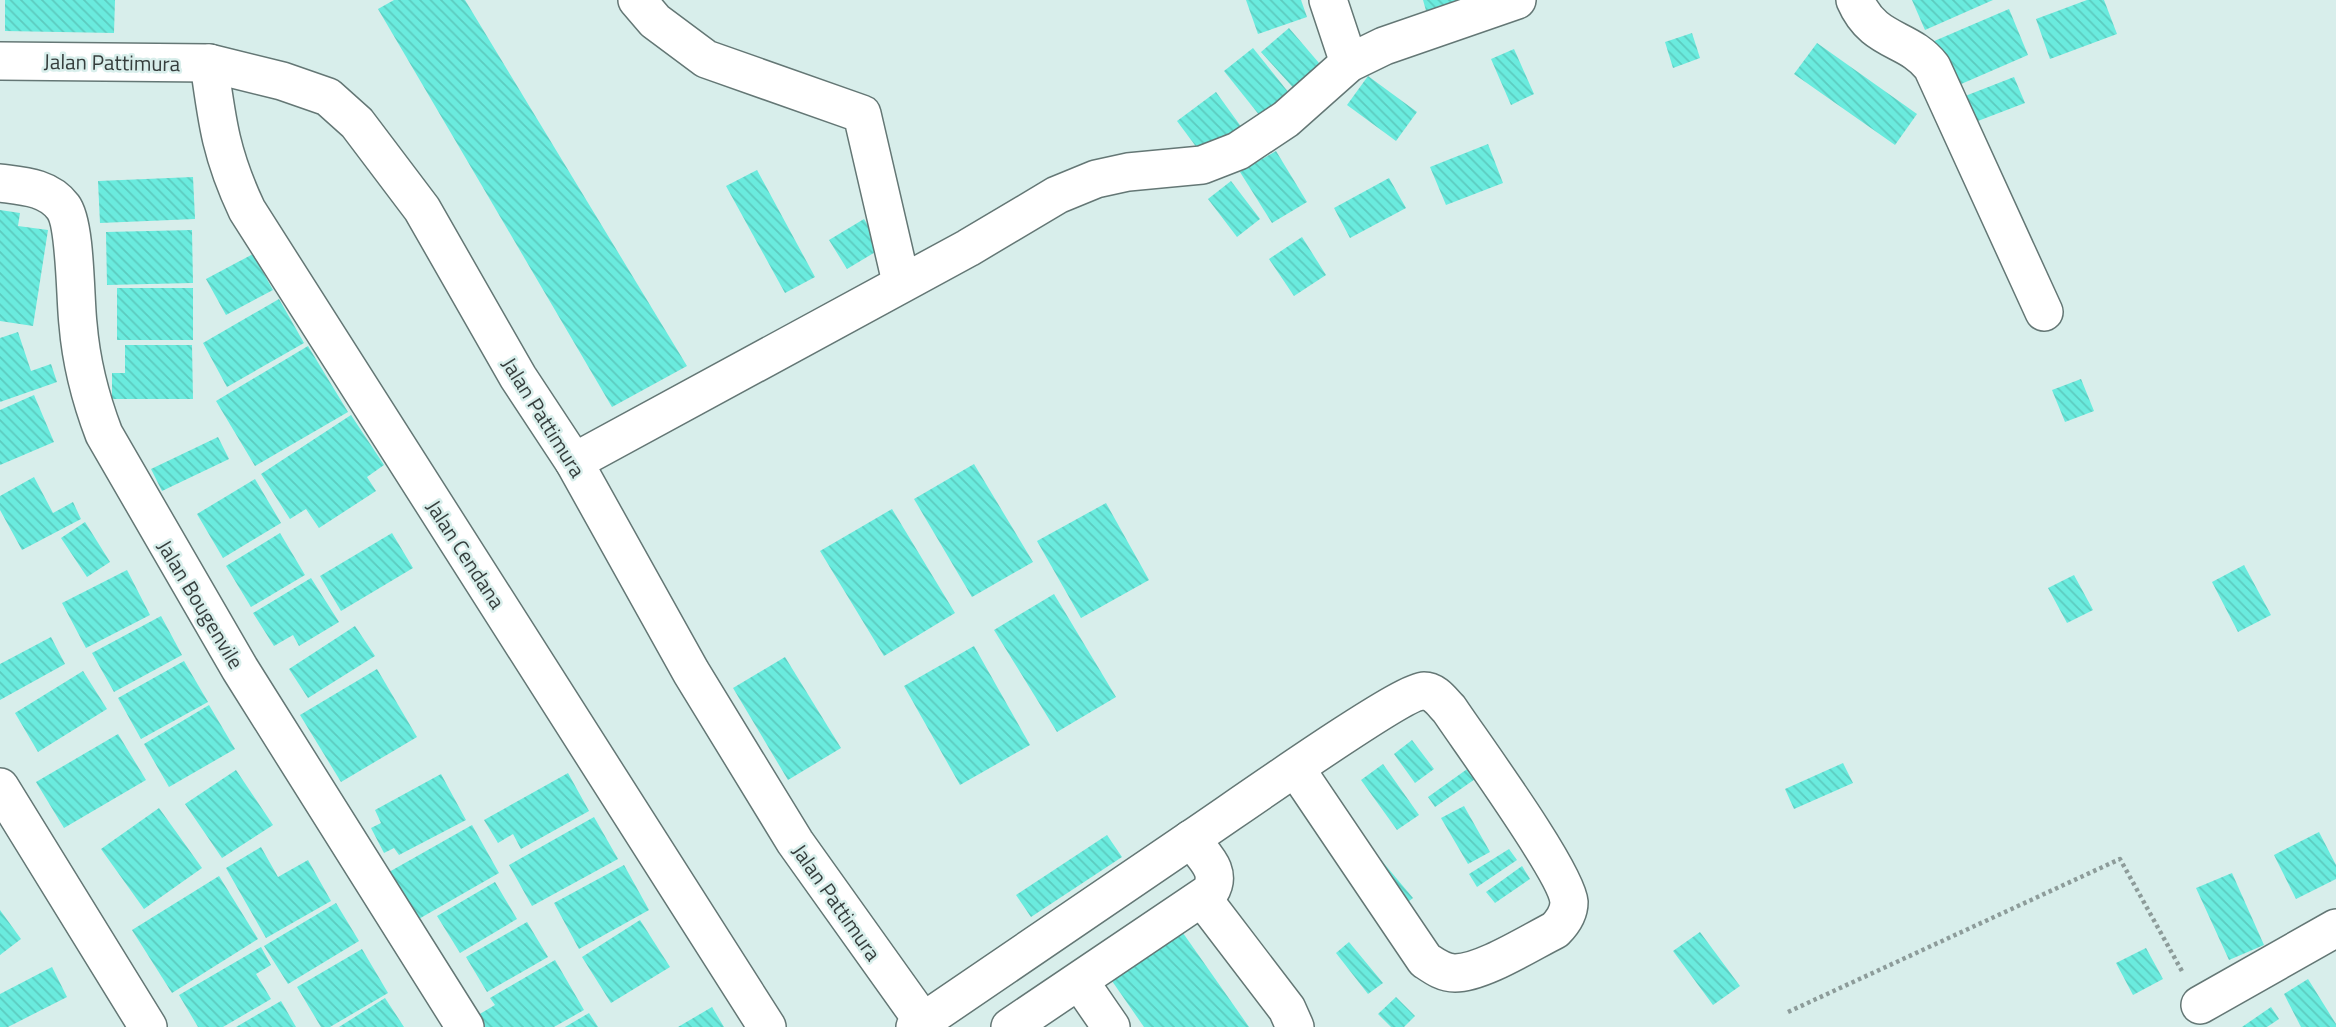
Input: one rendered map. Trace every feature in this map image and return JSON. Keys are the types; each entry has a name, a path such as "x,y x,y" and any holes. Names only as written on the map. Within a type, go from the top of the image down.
{"street":[{"path":"637,0 655,21 706,59 863,114 901,282"},
{"path":"1328,0 1349,63"},
{"path":"574,462 901,282 968,248 1057,195 1096,180 1128,172 1202,165 1238,151 1286,119 1349,63 1384,46 1517,0"},
{"path":"1855,0 1862,17 1872,27 1925,58 1932,67 2044,312"},
{"name":"Jalan Pattimura","path":"0,61 209,63 282,81 328,97 357,123 422,209 518,377 574,462 691,672 795,842 921,1025"},
{"name":"Jalan Cendana","path":"209,63 219,141 228,170 247,210 767,1027"},
{"name":"Jalan Bougenvile","path":"0,183 34,187 54,197 66,210 72,245 78,327 93,405 104,435 240,668 465,1027"},
{"path":"921,1025 1191,839 1296,769 1416,692 1433,693 1449,709 1551,862 1569,903 1564,920 1555,930 1470,971 1454,973 1440,970 1425,960 1296,769"},
{"path":"0,787 148,1027"},
{"path":"1010,1027 1203,899 1217,878 1191,839"},
{"path":"1203,899 1287,1009 1295,1027"},
{"path":"2200,1005 2336,928"},
{"path":"1080,982 1111,1027"}],"path":[{"path":"1788,1012 2120,859 2200,1005"}],"building":[{"path":"5,0 115,0 114,33 5,31"},
{"path":"394,0 465,0 687,366 612,407 378,9"},
{"path":"1246,0 1301,0 1307,17 1258,34"},
{"path":"1423,0 1467,0 1427,14"},
{"path":"1912,0 1993,0 1925,30"},
{"path":"2087,0 2104,0 2117,34 2050,59 2036,19"},
{"path":"2009,9 2028,55 1952,88 1932,42"},
{"path":"1289,28 1325,70 1298,93 1261,52"},
{"path":"1692,33 1700,58 1673,68 1665,42"},
{"path":"1817,43 1917,114 1895,145 1794,74"},
{"path":"1253,48 1289,93 1260,116 1224,71"},
{"path":"1514,49 1534,94 1511,105 1491,59"},
{"path":"1368,76 1417,112 1396,141 1347,105"},
{"path":"2014,77 2025,103 1970,124 1960,98"},
{"path":"1216,92 1242,128 1203,156 1177,121"},
{"path":"1488,144 1503,183 1446,205 1430,167"},
{"path":"1276,151 1307,202 1272,223 1240,172"},
{"path":"757,170 815,277 785,293 726,186"},
{"path":"193,177 195,219 100,223 98,181"},
{"path":"1389,178 1406,208 1350,238 1334,208"},
{"path":"1231,181 1260,219 1237,237 1208,199"},
{"path":"0,210 20,213 18,226 48,230 33,326 0,321"},
{"path":"864,219 882,248 847,269 829,240"},
{"path":"192,230 193,283 107,285 106,232"},
{"path":"1302,237 1326,275 1294,296 1269,259"},
{"path":"253,254 273,290 226,315 206,279"},
{"path":"117,288 193,288 193,340 117,340"},
{"path":"279,299 304,343 227,387 203,343"},
{"path":"18,332 31,371 51,364 57,382 0,402 0,338"},
{"path":"125,345 192,345 193,399 112,399 112,373 125,373"},
{"path":"308,346 348,412 255,466 216,401"},
{"path":"2081,379 2094,411 2065,422 2052,390"},
{"path":"34,395 54,442 0,465 0,410"},
{"path":"351,415 384,465 367,477 376,491 319,528 306,509 290,519 261,474"},
{"path":"218,437 229,459 162,491 151,469"},
{"path":"974,464 1033,562 972,597 914,499"},
{"path":"34,477 53,513 73,502 81,519 22,550 0,510 0,496"},
{"path":"255,479 281,523 223,558 197,514"},
{"path":"1106,503 1149,580 1081,618 1037,541"},
{"path":"892,509 955,613 884,656 820,551"},
{"path":"85,522 110,562 87,577 61,538"},
{"path":"280,533 305,575 251,607 226,566"},
{"path":"392,533 413,568 341,611 320,576"},
{"path":"2244,565 2271,615 2238,632 2212,582"},
{"path":"127,570 150,615 86,648 62,603"},
{"path":"2074,575 2093,610 2067,623 2048,588"},
{"path":"311,578 339,622 299,646 293,635 274,646 253,613"},
{"path":"1054,594 1116,697 1057,732 994,630"},
{"path":"161,616 182,655 114,692 92,653"},
{"path":"355,626 375,656 308,698 289,669"},
{"path":"51,637 65,664 0,700 0,664"},
{"path":"974,646 1030,745 960,785 904,686"},
{"path":"785,657 841,748 788,780 733,688"},
{"path":"184,661 208,702 141,739 118,698"},
{"path":"377,669 417,737 341,782 300,715"},
{"path":"83,671 107,709 38,752 15,713"},
{"path":"209,705 235,749 169,787 144,744"},
{"path":"118,734 146,780 64,828 36,782"},
{"path":"1412,740 1434,769 1415,783 1394,754"},
{"path":"1843,763 1853,783 1794,809 1785,789"},
{"path":"1383,764 1419,815 1397,830 1361,780"},
{"path":"1470,767 1478,777 1435,807 1428,797"},
{"path":"236,770 273,825 222,858 185,804"},
{"path":"568,773 589,811 521,849 513,834 498,843 484,820"},
{"path":"441,774 466,820 399,855 394,848 384,853 371,828 381,823 375,810"},
{"path":"1464,806 1490,852 1468,864 1441,818"},
{"path":"159,808 202,868 144,909 101,849"},
{"path":"594,817 618,859 532,906 509,865"},
{"path":"472,825 499,873 417,920 389,872"},
{"path":"2319,832 2336,865 2336,879 2296,899 2274,855"},
{"path":"1107,835 1122,857 1031,917 1016,895"},
{"path":"261,847 278,877 308,860 331,901 266,938 226,868"},
{"path":"1509,849 1517,860 1477,887 1469,874"},
{"path":"1381,860 1413,898 1403,906 1371,868"},
{"path":"624,865 649,910 579,949 554,903"},
{"path":"1522,866 1530,879 1495,903 1486,892"},
{"path":"2232,873 2264,945 2229,960 2196,888"},
{"path":"219,876 258,939 172,993 132,930"},
{"path":"495,882 517,919 460,953 437,916"},
{"path":"336,903 359,941 288,984 264,946"},
{"path":"0,910 21,939 0,955"},
{"path":"640,920 670,967 611,1003 582,957"},
{"path":"527,922 548,957 487,992 466,957"},
{"path":"1700,932 1740,986 1713,1005 1673,951"},
{"path":"1183,933 1249,1027 1144,1027 1112,981"},
{"path":"1349,942 1383,983 1368,994 1336,953"},
{"path":"261,947 271,965 256,974 271,999 223,1027 198,1027 179,995"},
{"path":"2146,948 2163,979 2133,995 2116,963"},
{"path":"362,949 388,993 330,1027 321,1027 297,987"},
{"path":"555,960 584,1010 554,1027 485,1027 478,1015 495,1005 490,998"},
{"path":"52,967 67,997 8,1027 0,1027 0,994"},
{"path":"2308,979 2336,1027 2301,1027 2284,994"},
{"path":"1396,997 1415,1016 1404,1027 1391,1027 1378,1014"},
{"path":"385,998 404,1027 339,1027"},
{"path":"281,1001 296,1027 236,1027"},
{"path":"712,1007 724,1027 678,1027"},
{"path":"2271,1007 2279,1019 2267,1027 2242,1027"},
{"path":"589,1013 598,1027 565,1027"}]}
